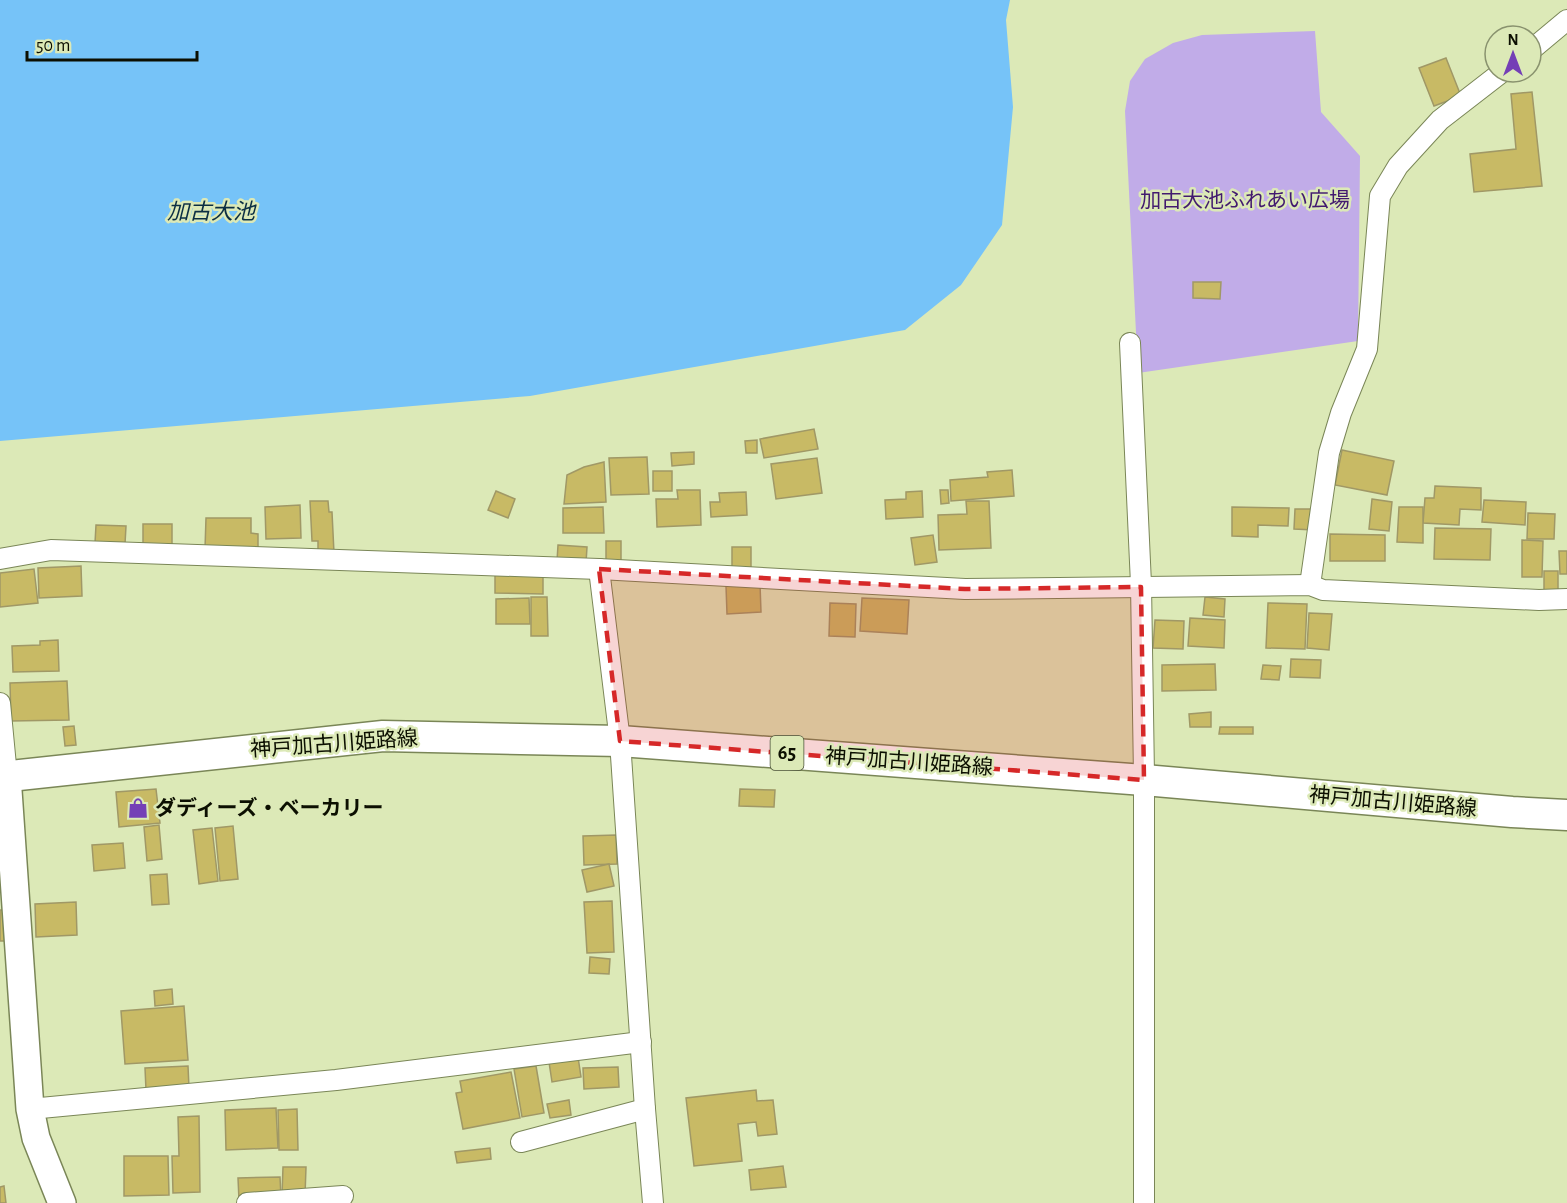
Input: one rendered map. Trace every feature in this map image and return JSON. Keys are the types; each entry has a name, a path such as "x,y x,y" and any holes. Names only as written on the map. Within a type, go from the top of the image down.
{"main road":[{"name":"神戸加古川姫路線","path":"3,776 383,736 620,741 1144,780 1567,815"},
{"path":"3,776 30,1109 36,1138 62,1203"}],"street":[{"path":"1543,40 1567,20"},
{"path":"1310,585 1329,453 1341,413 1367,349 1380,196 1398,166 1440,120 1486,84"},
{"path":"1130,343 1141,586 1144,780 1144,1203"},
{"path":"0,559 51,550 599,569 965,589 1310,585 1323,590 1539,600 1567,599"},
{"path":"599,569 620,741 653,1203"},
{"path":"0,703 3,776"},
{"path":"30,1109 336,1080 641,1042"},
{"path":"521,1142 645,1108"},
{"path":"247,1203 343,1196"}],"highlighted area":[{"path":"599,569 965,589 1141,587 1144,780 620,741"}],"green space":[{"name":"加古大池ふれあい広場","path":"1315,31 1321,112 1360,156 1358,341 1138,373 1125,111 1130,81 1145,59 1173,43 1202,35"}],"water":[{"name":"加古大池","path":"0,0 1010,0 1006,20 1013,107 1002,225 961,285 905,330 530,396 0,441"}],"building":[{"path":"1446,58 1461,96 1434,106 1419,68"},
{"path":"1532,92 1542,186 1474,192 1470,154 1516,149 1511,94"},
{"path":"1193,282 1221,282 1220,299 1193,298"},
{"path":"814,429 818,449 764,458 760,439"},
{"path":"757,440 757,453 746,453 745,441"},
{"path":"1342,450 1394,461 1387,495 1335,485"},
{"path":"694,452 694,464 672,466 671,453"},
{"path":"647,457 649,494 611,495 609,458"},
{"path":"817,458 822,493 776,499 771,464"},
{"path":"604,462 606,502 564,504 567,475 584,467"},
{"path":"1012,470 1014,496 951,501 950,480 988,477 987,472"},
{"path":"653,471 672,471 672,491 653,491"},
{"path":"1435,486 1481,488 1481,510 1460,509 1459,525 1423,523 1425,498 1434,498"},
{"path":"677,490 700,490 701,525 657,527 656,499 678,499"},
{"path":"940,490 948,490 949,503 941,504"},
{"path":"496,491 515,499 508,518 488,510"},
{"path":"922,491 923,517 886,519 885,500 906,499 906,492"},
{"path":"746,492 747,515 711,517 710,502 720,502 719,493"},
{"path":"1372,499 1392,502 1389,531 1369,529"},
{"path":"1484,500 1526,502 1525,525 1482,522"},
{"path":"310,501 328,501 329,512 332,512 334,553 318,554 318,541 312,541"},
{"path":"966,501 989,501 991,548 939,550 938,515 967,514"},
{"path":"300,505 301,538 266,539 265,507"},
{"path":"603,507 604,533 563,533 563,508"},
{"path":"1232,507 1289,508 1288,526 1258,525 1258,537 1232,536"},
{"path":"1399,507 1423,507 1423,543 1397,542"},
{"path":"1295,509 1314,509 1314,530 1294,529"},
{"path":"1528,513 1555,514 1554,539 1527,539"},
{"path":"206,518 251,518 251,533 258,534 258,550 205,549"},
{"path":"143,524 172,524 172,546 143,546"},
{"path":"96,525 126,526 125,544 95,543"},
{"path":"1435,528 1491,529 1490,560 1434,559"},
{"path":"1330,534 1385,535 1385,561 1330,561"},
{"path":"933,535 937,562 915,565 911,538"},
{"path":"1522,540 1543,541 1542,577 1522,577"},
{"path":"606,541 621,541 621,561 606,561"},
{"path":"558,545 587,547 586,563 557,561"},
{"path":"732,547 751,547 751,568 732,569"},
{"path":"1559,551 1567,551 1567,574 1560,574"},
{"path":"81,566 82,596 39,598 38,568"},
{"path":"34,569 38,603 0,607 0,573"},
{"path":"1544,571 1558,571 1558,593 1544,593"},
{"path":"495,574 543,575 543,594 495,593"},
{"path":"760,584 761,612 727,614 726,586"},
{"path":"531,597 547,597 548,636 531,636"},
{"path":"1205,597 1225,599 1224,617 1203,615"},
{"path":"529,598 530,624 496,624 496,599"},
{"path":"862,598 909,600 907,634 860,631"},
{"path":"830,603 856,604 855,637 829,636"},
{"path":"1268,603 1307,604 1305,649 1266,648"},
{"path":"1309,613 1332,614 1329,650 1307,648"},
{"path":"1190,618 1225,620 1224,648 1188,646"},
{"path":"1155,620 1184,621 1183,649 1153,648"},
{"path":"58,640 59,671 13,672 12,646 40,645 40,641"},
{"path":"1291,659 1321,660 1320,678 1290,677"},
{"path":"1215,664 1216,690 1162,691 1162,665"},
{"path":"1263,665 1281,666 1279,680 1261,679"},
{"path":"67,681 69,720 11,721 10,683"},
{"path":"1211,712 1211,727 1190,727 1189,714"},
{"path":"74,726 76,745 65,746 63,727"},
{"path":"1220,727 1253,727 1253,734 1219,734"},
{"name":"ダディーズ・ベーカリー","path":"156,789 160,823 119,827 116,792"},
{"path":"740,789 775,790 774,807 739,806"},
{"path":"159,825 162,859 147,861 144,827"},
{"path":"233,826 238,879 220,881 215,828"},
{"path":"212,828 218,881 199,884 193,830"},
{"path":"616,835 617,864 584,865 583,836"},
{"path":"123,843 125,868 94,871 92,845"},
{"path":"609,864 614,886 587,892 582,870"},
{"path":"167,874 169,904 152,905 150,875"},
{"path":"612,901 614,952 587,953 584,902"},
{"path":"76,902 77,935 36,937 35,904"},
{"path":"0,910 4,910 6,941 0,941"},
{"path":"590,957 610,959 609,974 589,973"},
{"path":"172,989 173,1004 155,1006 154,991"},
{"path":"184,1006 188,1060 125,1064 121,1011"},
{"path":"578,1057 581,1077 552,1082 549,1062"},
{"path":"188,1066 189,1088 146,1090 145,1068"},
{"path":"536,1066 544,1113 522,1117 514,1069"},
{"path":"618,1067 619,1087 584,1089 583,1068"},
{"path":"511,1072 520,1118 463,1129 456,1093 462,1092 460,1081"},
{"path":"756,1090 757,1101 773,1100 777,1134 758,1136 756,1122 738,1124 742,1161 694,1166 686,1098"},
{"path":"569,1100 571,1115 550,1118 547,1104"},
{"path":"276,1108 278,1148 226,1150 225,1110"},
{"path":"297,1109 298,1150 279,1150 278,1110"},
{"path":"199,1116 200,1192 173,1193 172,1156 179,1156 178,1117"},
{"path":"490,1148 491,1159 457,1163 455,1152"},
{"path":"124,1156 168,1156 169,1195 124,1196"},
{"path":"783,1166 786,1187 751,1190 749,1170"},
{"path":"283,1167 306,1167 305,1196 282,1195"},
{"path":"280,1177 281,1198 239,1200 238,1178"},
{"path":"4,1186 6,1203 0,1203 0,1187"}],"place":[{"name":"ダディーズ・ベーカリー","path":"138,808"}]}
